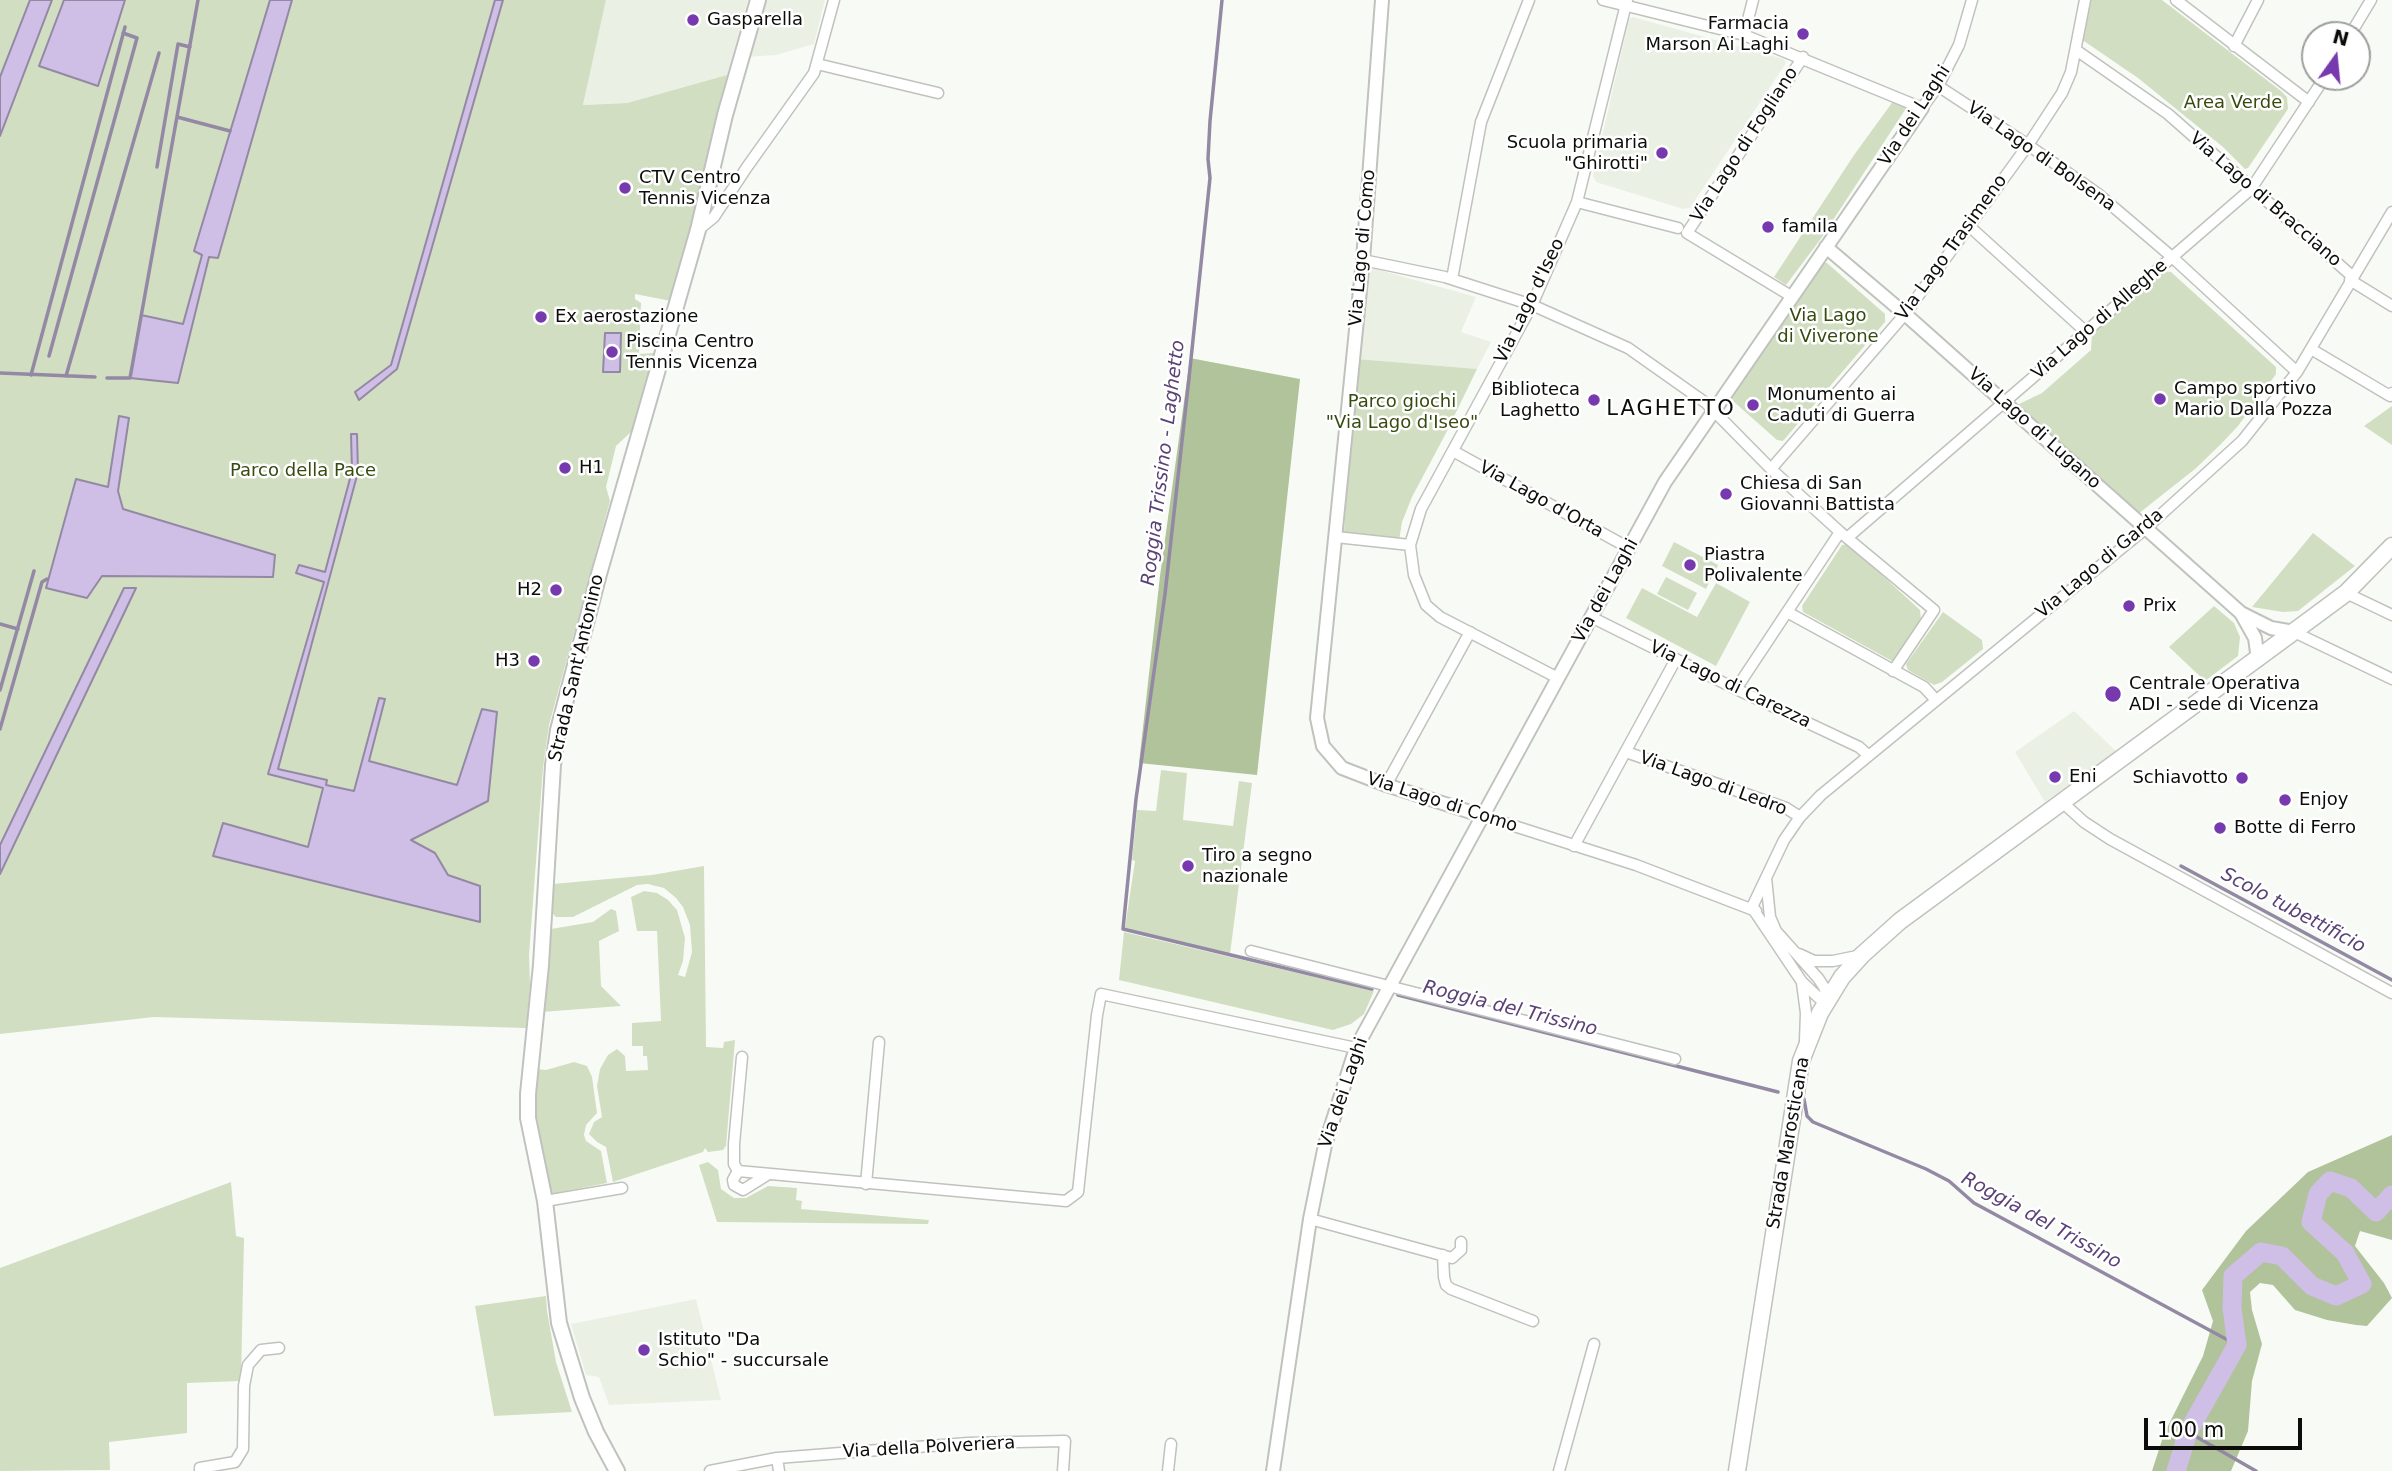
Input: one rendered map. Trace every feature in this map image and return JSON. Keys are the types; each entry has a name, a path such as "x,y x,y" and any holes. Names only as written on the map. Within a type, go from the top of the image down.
{"main road":[{"name":"Strada Sant'Antonino","path":"617,1471 596,1432 567,1354 559,1323 544,1201 528,1118 555,749 599,574 698,230 725,115 758,0"},
{"name":"Strada Marosticana","path":"1737,1471 1796,1085 1805,1047 1842,977 1862,955 1909,915 2346,593 2392,546"}],"street":[{"name":"Strada Sant'Antonino","path":"698,230 715,217 814,73 834,0"},
{"name":"Via Lago di Como","path":"1382,0 1363,260 1317,718 1323,746 1342,768 1385,785 1649,870 1755,912"},
{"path":"1452,279 1481,122 1529,0"},
{"path":"1603,0 1627,3 1744,35 1922,108"},
{"path":"1744,35 1753,0"},
{"name":"Via Lago Trasimeno","path":"1771,469 1905,314 2028,145 2062,93 2076,50 2085,0"},
{"path":"2176,0 2309,102"},
{"path":"2234,46 2258,0"},
{"path":"2358,21 2371,0"},
{"name":"Via dei Laghi","path":"1273,1471 1310,1219 1325,1145 1356,1048 1665,482 1938,86 1959,45 1970,1"},
{"name":"Via Lago d'Iseo","path":"1558,678 1440,617 1426,605 1414,575 1410,545 1421,509 1532,305 1577,202 1627,3"},
{"name":"Via Lago di Bracciano","path":"2076,50 2168,114 2351,278 2392,306"},
{"name":"Via Lago di Fogliano","path":"1683,231 1803,58"},
{"path":"817,64 938,93"},
{"name":"Via Lago di Bolsena","path":"1938,86 2097,193 2172,257 2297,372"},
{"name":"Via Lago di Alleghe","path":"1736,689 1787,612 1844,535 2004,403 2251,189 2316,91"},
{"path":"1577,202 1683,231 1791,296"},
{"name":"Via Lago di Garda","path":"1755,912 1753,905 1784,840 1800,817 1821,795 2145,528 2242,441 2297,372 2351,278 2392,214"},
{"path":"1969,226 2086,332"},
{"name":"Via Lago di Lugano","path":"1826,247 2241,613 2271,628 2294,632"},
{"path":"1363,260 1452,279 1532,305 1628,348 1713,410 1771,469 1844,535 1934,610 1893,671"},
{"path":"2311,349 2390,396 2392,393"},
{"name":"Via Lago d'Orta","path":"1453,451 1629,548"},
{"path":"1336,537 1410,545"},
{"path":"2346,593 2392,615"},
{"path":"1787,612 1924,687 1936,699"},
{"name":"Via Lago di Lugano","path":"2241,613 2255,638 2258,660"},
{"name":"Via Lago di Carezza","path":"1591,617 1859,747 1868,755"},
{"path":"1385,785 1470,632"},
{"path":"2294,632 2392,679"},
{"path":"1574,846 1676,659"},
{"name":"Via Lago di Ledro","path":"1626,752 1786,808 1800,817"},
{"path":"2062,802 2084,822 2110,839 2392,993"},
{"name":"Via Lago di Garda","path":"1766,878 1768,908 1776,931 1824,987 1828,999"},
{"path":"1768,908 1755,912 1802,982 1819,998 1828,999"},
{"path":"1251,951 1675,1059"},
{"path":"1798,954 1814,961 1833,961 1862,955"},
{"path":"1802,982 1806,1013 1805,1047"},
{"path":"738,1171 1066,1201 1078,1192 1101,994 1356,1048"},
{"path":"866,1184 879,1042"},
{"path":"738,1171 734,1164 734,1144 742,1057"},
{"path":"738,1171 733,1180 738,1189 743,1190 767,1175"},
{"path":"544,1201 622,1188"},
{"path":"1310,1219 1451,1258 1461,1250 1461,1242"},
{"path":"1443,1255 1444,1277 1446,1285 1451,1289 1533,1321"},
{"path":"1559,1471 1594,1344"},
{"path":"200,1471 200,1468 235,1462 243,1450 244,1386 248,1365 261,1350 279,1348"},
{"name":"Via della Polveriera","path":"710,1471 777,1458 968,1443 1065,1441 1063,1471"},
{"path":"1168,1471 1171,1444"},
{"path":"777,1458 779,1471"}],"shaded area":[{"path":"30,0 52,0 0,136 0,77"},
{"path":"64,0 125,0 98,86 39,66"},
{"path":"270,0 292,0 218,258 209,257 178,383 130,378 141,315 183,324 202,255 194,251"},
{"path":"495,0 503,0 397,369 359,400 355,392 391,365"},
{"path":"606,0 748,0 727,75 627,103 583,105"},
{"path":"763,0 825,0 814,44 776,55 746,57"},
{"path":"1633,17 1784,59 1786,63 1690,208 1683,209 1596,182 1593,176 1629,19"},
{"path":"1365,266 1476,297 1461,332 1491,342 1477,369 1357,359"},
{"name":"Piscina Centro Tennis Vicenza","path":"605,333 621,333 620,372 603,372"},
{"path":"119,416 129,418 118,491 123,509 275,555 273,577 102,576 87,598 46,588 76,479 108,487"},
{"path":"351,434 357,434 358,472 278,769 327,780 326,785 354,791 379,698 385,699 369,761 457,785 482,709 497,712 488,801 411,840 435,853 448,875 480,886 480,922 213,856 223,823 308,847 323,788 268,774 324,582 296,573 299,565 325,572 352,471"},
{"path":"124,588 136,588 0,874 0,845"},
{"name":"Eni","path":"2074,711 2116,751 2045,802 2015,752"},
{"name":"Istituto \"Da Schio\" - succursale","path":"696,1299 721,1400 609,1405 599,1377 586,1375 571,1324"}],"green space":[{"name":"Parco della Pace","path":"0,0 606,0 583,105 627,103 727,75 671,301 635,294 635,299 641,303 639,354 654,353 632,431 616,446 606,487 610,501 549,725 543,768 526,1028 154,1017 0,1034"},
{"name":"Area Verde","path":"2088,0 2162,0 2287,97 2288,109 2248,168 2245,169 2223,147 2138,78 2081,39"},
{"path":"1894,100 1907,107 1820,240 1786,285 1774,277 1854,155"},
{"name":"Via Lago di Viverone","path":"1823,263 1827,263 1885,314 1885,322 1783,441 1777,440 1731,397"},
{"path":"2165,271 2171,272 2276,367 2276,374 2238,426 2220,445 2195,469 2138,514 2015,406 2042,393 2091,350 2092,333"},
{"path":"1190,358 1300,379 1257,775 1139,763 1160,576"},
{"name":"Parco giochi \"Via Lago d'Iseo\"","path":"1357,359 1477,369 1412,497 1402,522 1399,541 1344,532"},
{"path":"2392,406 2392,445 2364,426"},
{"path":"2313,533 2355,566 2298,611 2283,612 2252,607"},
{"name":"Piastra Polivalente","path":"1674,542 1718,565 1706,589 1662,566"},
{"path":"1848,544 1920,610 1921,620 1895,660 1892,661 1803,612 1802,606 1842,545"},
{"path":"1666,577 1697,593 1688,610 1657,594"},
{"path":"1716,583 1750,602 1716,666 1626,618 1642,588 1697,617"},
{"path":"2214,606 2234,623 2240,637 2238,656 2205,681 2169,647"},
{"path":"1943,612 1982,640 1983,649 1942,682 1934,685 1908,670 1906,664"},
{"name":"Tiro a segno nazionale","path":"1161,770 1187,773 1183,820 1233,826 1239,781 1252,783 1230,954 1125,928 1135,861 1132,860 1137,810 1156,811"},
{"path":"704,866 706,1047 723,1048 724,1042 735,1040 726,1146 723,1150 708,1152 705,1148 703,1152 613,1182 606,1147 589,1134 594,1122 602,1117 597,1086 600,1069 608,1055 617,1049 625,1056 626,1071 648,1070 643,1046 632,1046 632,1023 661,1021 657,931 637,931 631,897 644,891 657,893 677,910 685,938 683,961 678,975 685,977 692,952 690,925 676,898 664,888 648,884 637,885 573,917 556,917 552,913 553,884 652,875"},
{"path":"611,909 616,911 619,931 599,941 601,986 621,1006 541,1012 551,929 593,922"},
{"path":"1124,932 1374,991 1364,1014 1351,1024 1333,1030 1119,980"},
{"path":"574,1062 587,1066 592,1077 597,1113 586,1125 584,1135 586,1141 601,1151 607,1183 551,1194 536,1119 536,1069 546,1070"},
{"path":"2392,1135 2392,1240 2360,1231 2355,1246 2384,1283 2392,1298 2367,1326 2356,1325 2295,1310 2273,1285 2260,1283 2250,1292 2262,1344 2252,1381 2248,1431 2231,1471 2152,1471 2164,1434 2203,1356 2213,1321 2202,1290 2246,1231 2308,1172"},
{"path":"708,1162 718,1170 721,1189 734,1198 746,1198 768,1186 797,1188 796,1200 802,1201 801,1209 929,1220 928,1224 717,1222 699,1165"},
{"path":"231,1182 236,1236 244,1238 241,1381 187,1383 187,1433 109,1442 110,1470 0,1471 0,1268"},
{"path":"546,1296 556,1362 572,1412 494,1416 475,1306"}],"waterway":[{"path":"107,378 130,378 198,0"},
{"name":"Roggia Trissino - Laghetto","path":"1222,0 1210,121 1210,178 1189,378 1165,594 1136,799 1123,929 1372,989"},
{"path":"31,375 125,27"},
{"path":"49,356 137,38 123,33"},
{"path":"157,167 178,44 190,47"},
{"path":"66,376 159,53"},
{"path":"177,117 230,131"},
{"path":"0,373 95,377"},
{"path":"0,690 34,571"},
{"path":"0,729 42,582 47,579"},
{"path":"0,624 18,629"},
{"name":"Scolo tubettificio","path":"2181,866 2392,980"},
{"name":"Roggia del Trissino","path":"1398,995 1778,1092"},
{"name":"Roggia del Trissino","path":"1804,1099 1807,1116 1813,1122 1949,1181 1974,1203 2237,1345"},
{"path":"2176,1471 2188,1432 2237,1345 2232,1308 2233,1276 2261,1252 2282,1256 2312,1286 2336,1296 2362,1284 2345,1253 2311,1222 2318,1194 2330,1181 2351,1188 2376,1212 2392,1195"},
{"path":"2188,1432 2256,1471"}],"place":[{"name":"Gasparella","path":"693,20"},
{"name":"Farmacia Marson Ai Laghi","path":"1803,34"},
{"name":"Scuola primaria \"Ghirotti\"","path":"1662,153"},
{"name":"CTV Centro Tennis Vicenza","path":"625,188"},
{"name":"famila","path":"1768,227"},
{"name":"Ex aerostazione","path":"541,317"},
{"name":"Piscina Centro Tennis Vicenza","path":"612,352"},
{"name":"Campo sportivo Mario Dalla Pozza","path":"2160,399"},
{"name":"Biblioteca Laghetto","path":"1594,400"},
{"name":"Monumento ai Caduti di Guerra","path":"1753,405"},
{"name":"H1","path":"565,468"},
{"name":"Chiesa di San Giovanni Battista","path":"1726,494"},
{"name":"Piastra Polivalente","path":"1690,565"},
{"name":"H2","path":"556,590"},
{"name":"Prix","path":"2129,606"},
{"name":"H3","path":"534,661"},
{"name":"Centrale Operativa ADI - sede di Vicenza","path":"2113,694"},
{"name":"Eni","path":"2055,777"},
{"name":"Schiavotto","path":"2242,778"},
{"name":"Enjoy","path":"2285,800"},
{"name":"Botte di Ferro","path":"2220,828"},
{"name":"Tiro a segno nazionale","path":"1188,866"},
{"name":"Istituto \"Da Schio\" - succursale","path":"644,1350"}],"district":[{"name":"LAGHETTO","path":"1671,410"}]}
